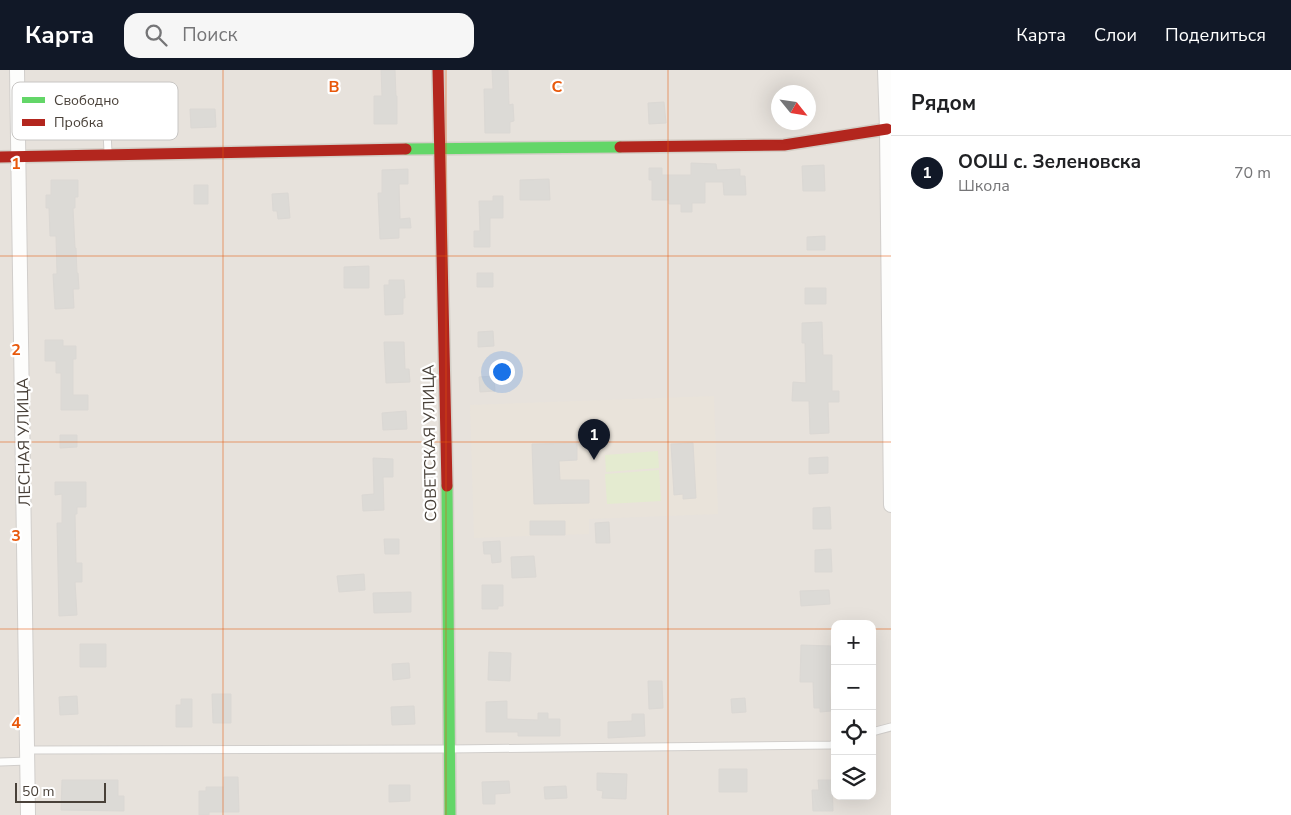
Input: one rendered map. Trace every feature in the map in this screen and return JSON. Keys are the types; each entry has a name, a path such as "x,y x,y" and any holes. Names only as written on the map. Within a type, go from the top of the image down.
{"street":[{"name":"СОВЕТСКАЯ УЛИЦА","path":"438,70 447,498 450,815"},
{"path":"885,70 891,505"},
{"path":"0,158 440,148 784,145 887,129"},
{"name":"ЛЕСНАЯ УЛИЦА","path":"18,140 28,815"}],"lane":[{"path":"107,140 108,155"},
{"path":"876,731 891,727"},
{"path":"0,762 28,756 449,748 831,745"}],"shaded area":[{"path":"0,70 891,70 891,815 0,815"},
{"path":"714,396 718,514 589,519 589,534 474,538 470,405"}],"green space":[{"path":"658,451 659,468 606,472 605,455"},
{"path":"659,470 661,501 607,504 605,474"}],"building":[{"path":"381,70 395,70 397,124 374,124 374,96 382,96"},
{"path":"492,70 508,70 509,105 513,104 514,121 510,122 510,133 485,133 484,89 493,89"},
{"path":"664,102 666,123 649,124 648,103"},
{"path":"190,109 215,109 216,127 191,128"},
{"path":"691,163 716,164 717,170 740,169 740,176 745,176 746,195 724,195 723,182 705,182 705,203 692,203 692,212 681,212 681,204 669,204 669,200 652,200 652,180 649,180 649,168 662,168 662,175 691,175"},
{"path":"824,165 825,191 803,191 802,166"},
{"path":"408,169 408,184 399,184 400,219 410,218 411,228 399,228 399,238 380,239 378,193 382,193 382,170"},
{"path":"549,179 550,200 520,200 520,180"},
{"path":"51,180 78,180 78,197 75,197 75,208 73,208 79,289 73,289 74,308 55,309 53,274 57,274 56,236 50,236 49,208 46,208 46,195 51,195"},
{"path":"194,185 208,185 208,204 194,204"},
{"path":"288,193 290,218 278,219 277,211 273,211 272,194"},
{"path":"493,196 503,196 503,218 490,218 490,247 474,247 474,231 480,231 479,201 493,201"},
{"path":"825,236 825,250 807,250 807,237"},
{"path":"369,266 369,288 344,288 344,267"},
{"path":"477,273 493,273 493,287 477,287"},
{"path":"389,280 404,280 405,298 403,298 403,314 385,315 384,285 389,285"},
{"path":"805,288 826,288 826,304 805,304"},
{"path":"822,322 823,355 832,355 832,391 839,391 839,402 828,402 829,433 810,434 809,401 792,401 793,382 806,383 805,343 802,343 802,323"},
{"path":"493,331 494,346 478,347 478,332"},
{"path":"45,340 63,340 63,346 76,346 76,359 73,359 73,395 88,395 88,410 61,410 61,373 56,373 56,361 45,361"},
{"path":"384,342 404,342 405,369 409,369 410,382 386,383"},
{"path":"494,376 495,391 480,392 479,377"},
{"path":"406,411 407,429 383,430 382,413"},
{"path":"60,435 77,435 77,447 60,448"},
{"path":"577,443 577,460 559,461 560,480 589,480 589,503 534,504 532,444"},
{"path":"693,443 696,498 683,499 683,494 674,495 671,444"},
{"path":"828,457 828,473 809,474 809,458"},
{"path":"373,458 393,459 393,477 383,477 384,510 363,511 362,495 374,494"},
{"path":"55,482 86,482 86,507 77,507 77,514 75,514 76,563 82,563 82,582 75,582 77,615 59,616 57,523 62,523 62,494 55,495"},
{"path":"830,507 831,529 813,529 813,508"},
{"path":"530,521 565,521 565,535 530,535"},
{"path":"609,522 610,543 596,543 595,523"},
{"path":"384,539 399,539 399,554 385,554"},
{"path":"500,541 501,562 492,563 491,554 484,554 483,542"},
{"path":"831,549 832,572 815,572 815,550"},
{"path":"534,556 536,577 512,578 511,557"},
{"path":"364,574 365,590 339,592 337,576"},
{"path":"482,585 503,585 503,606 498,606 498,609 482,609"},
{"path":"829,590 830,604 801,606 800,591"},
{"path":"411,592 411,612 374,613 373,593"},
{"path":"80,644 106,644 106,667 80,667"},
{"path":"801,645 831,646 831,711 820,712 820,708 814,708 813,682 800,682"},
{"path":"489,652 511,653 510,681 488,680"},
{"path":"409,663 410,678 393,680 392,664"},
{"path":"648,681 662,681 663,708 649,709"},
{"path":"212,694 231,694 231,723 213,723"},
{"path":"77,696 78,714 60,715 59,697"},
{"path":"745,698 746,712 732,713 731,699"},
{"path":"181,699 192,699 192,727 176,727 176,705 181,705"},
{"path":"507,701 507,719 538,720 538,713 548,713 548,719 560,719 560,736 518,736 518,732 486,732 486,702"},
{"path":"414,706 415,724 392,725 391,707"},
{"path":"632,714 644,714 645,736 608,738 608,722 632,721"},
{"path":"719,769 747,769 747,792 719,792"},
{"path":"597,773 627,774 626,799 602,798 603,791 597,790"},
{"path":"224,777 238,777 239,812 209,812 209,815 199,815 199,791 206,791 206,787 224,787"},
{"path":"62,780 118,780 118,796 124,796 124,811 61,810"},
{"path":"818,780 831,780 833,811 813,811 812,790 819,790"},
{"path":"509,781 510,793 495,794 495,804 483,804 482,782"},
{"path":"389,785 410,785 410,801 389,802"},
{"path":"566,786 567,798 545,799 544,787"}],"traffic: fast":[{"path":"406,149 620,147"},
{"path":"447,486 450,815"}],"traffic: jam":[{"path":"438,70 447,486"},
{"path":"620,147 784,145 887,129"},
{"path":"0,157 406,149"}],"place":[{"name":"ООШ с. Зеленовска","path":"594,460"}]}
